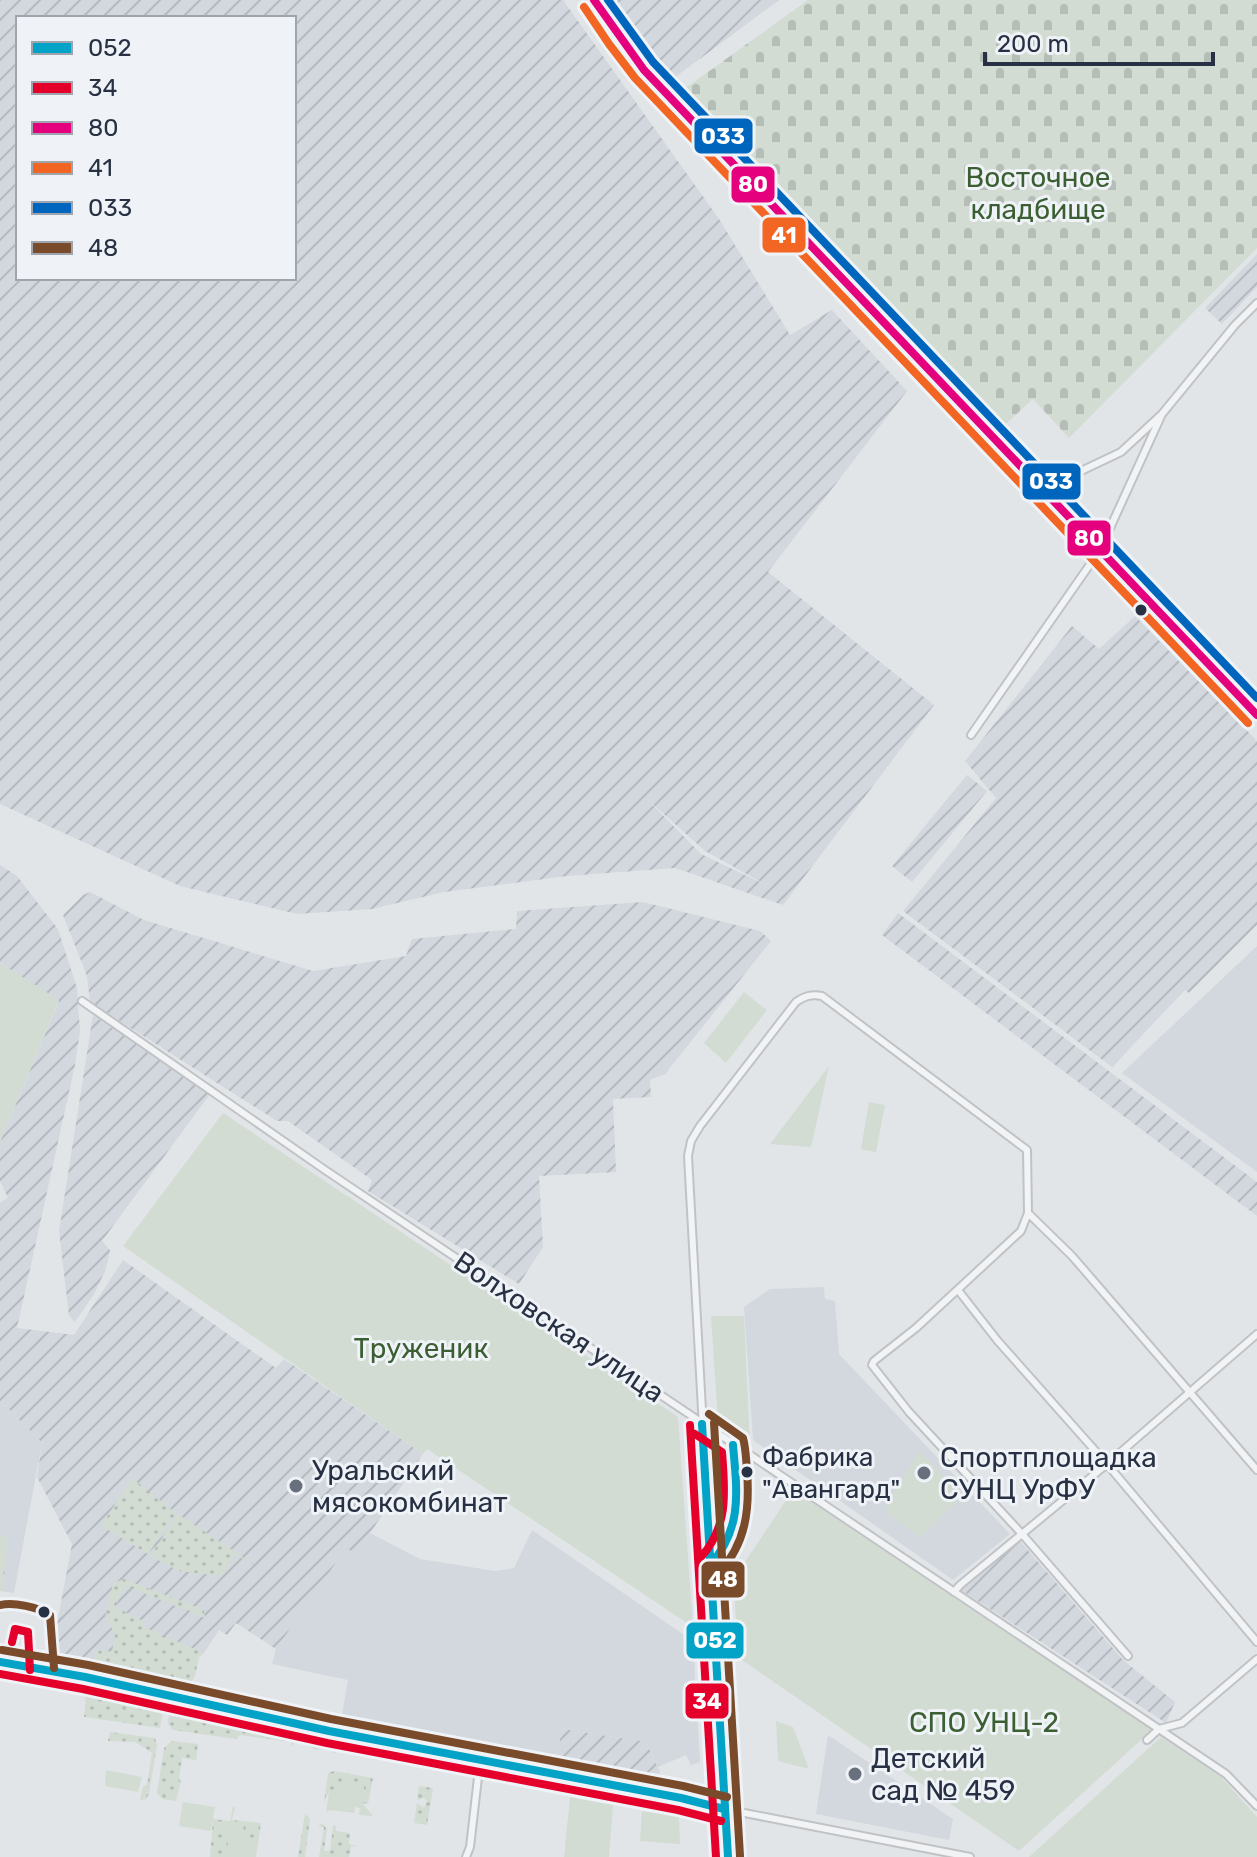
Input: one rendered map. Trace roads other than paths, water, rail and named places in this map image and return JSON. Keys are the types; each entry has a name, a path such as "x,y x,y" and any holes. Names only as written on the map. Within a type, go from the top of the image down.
{"main road":[{"path":"594,0 644,70 1257,715"}],"street":[{"path":"1047,493 1060,481 1121,452 1162,414 1235,325 1257,303"},
{"path":"971,735 1100,550 1162,414"},
{"path":"728,1857 688,1187 690,1146 700,1126 796,1002 812,994 822,996 1027,1150 1028,1213 1021,1231 872,1365 909,1412 1022,1534 1128,1656"},
{"name":"Волховская улица","path":"82,1001 325,1170 1226,1774 1257,1806"},
{"path":"1028,1213 1072,1256 1257,1470"},
{"path":"958,1290 997,1340 1107,1464 1257,1642"},
{"path":"954,1592 1257,1334"},
{"path":"1147,1740 1159,1729 1182,1723 1257,1659"},
{"path":"0,1662 85,1677 329,1731 970,1857"},
{"path":"466,1857 470,1847 480,1760"}],"place":[{"name":"Фабрика \"Авангард\"","path":"747,1472"},
{"name":"Спортплощадка СУНЦ УрФУ","path":"924,1473"},
{"name":"Уральский мясокомбинат","path":"296,1486"},
{"name":"Детский сад № 459","path":"855,1774"}],"park label":[{"name":"Восточное кладбище","path":"1038,193"},
{"name":"Труженик","path":"421,1348"},
{"name":"СПО УНЦ-2","path":"984,1722"}]}
